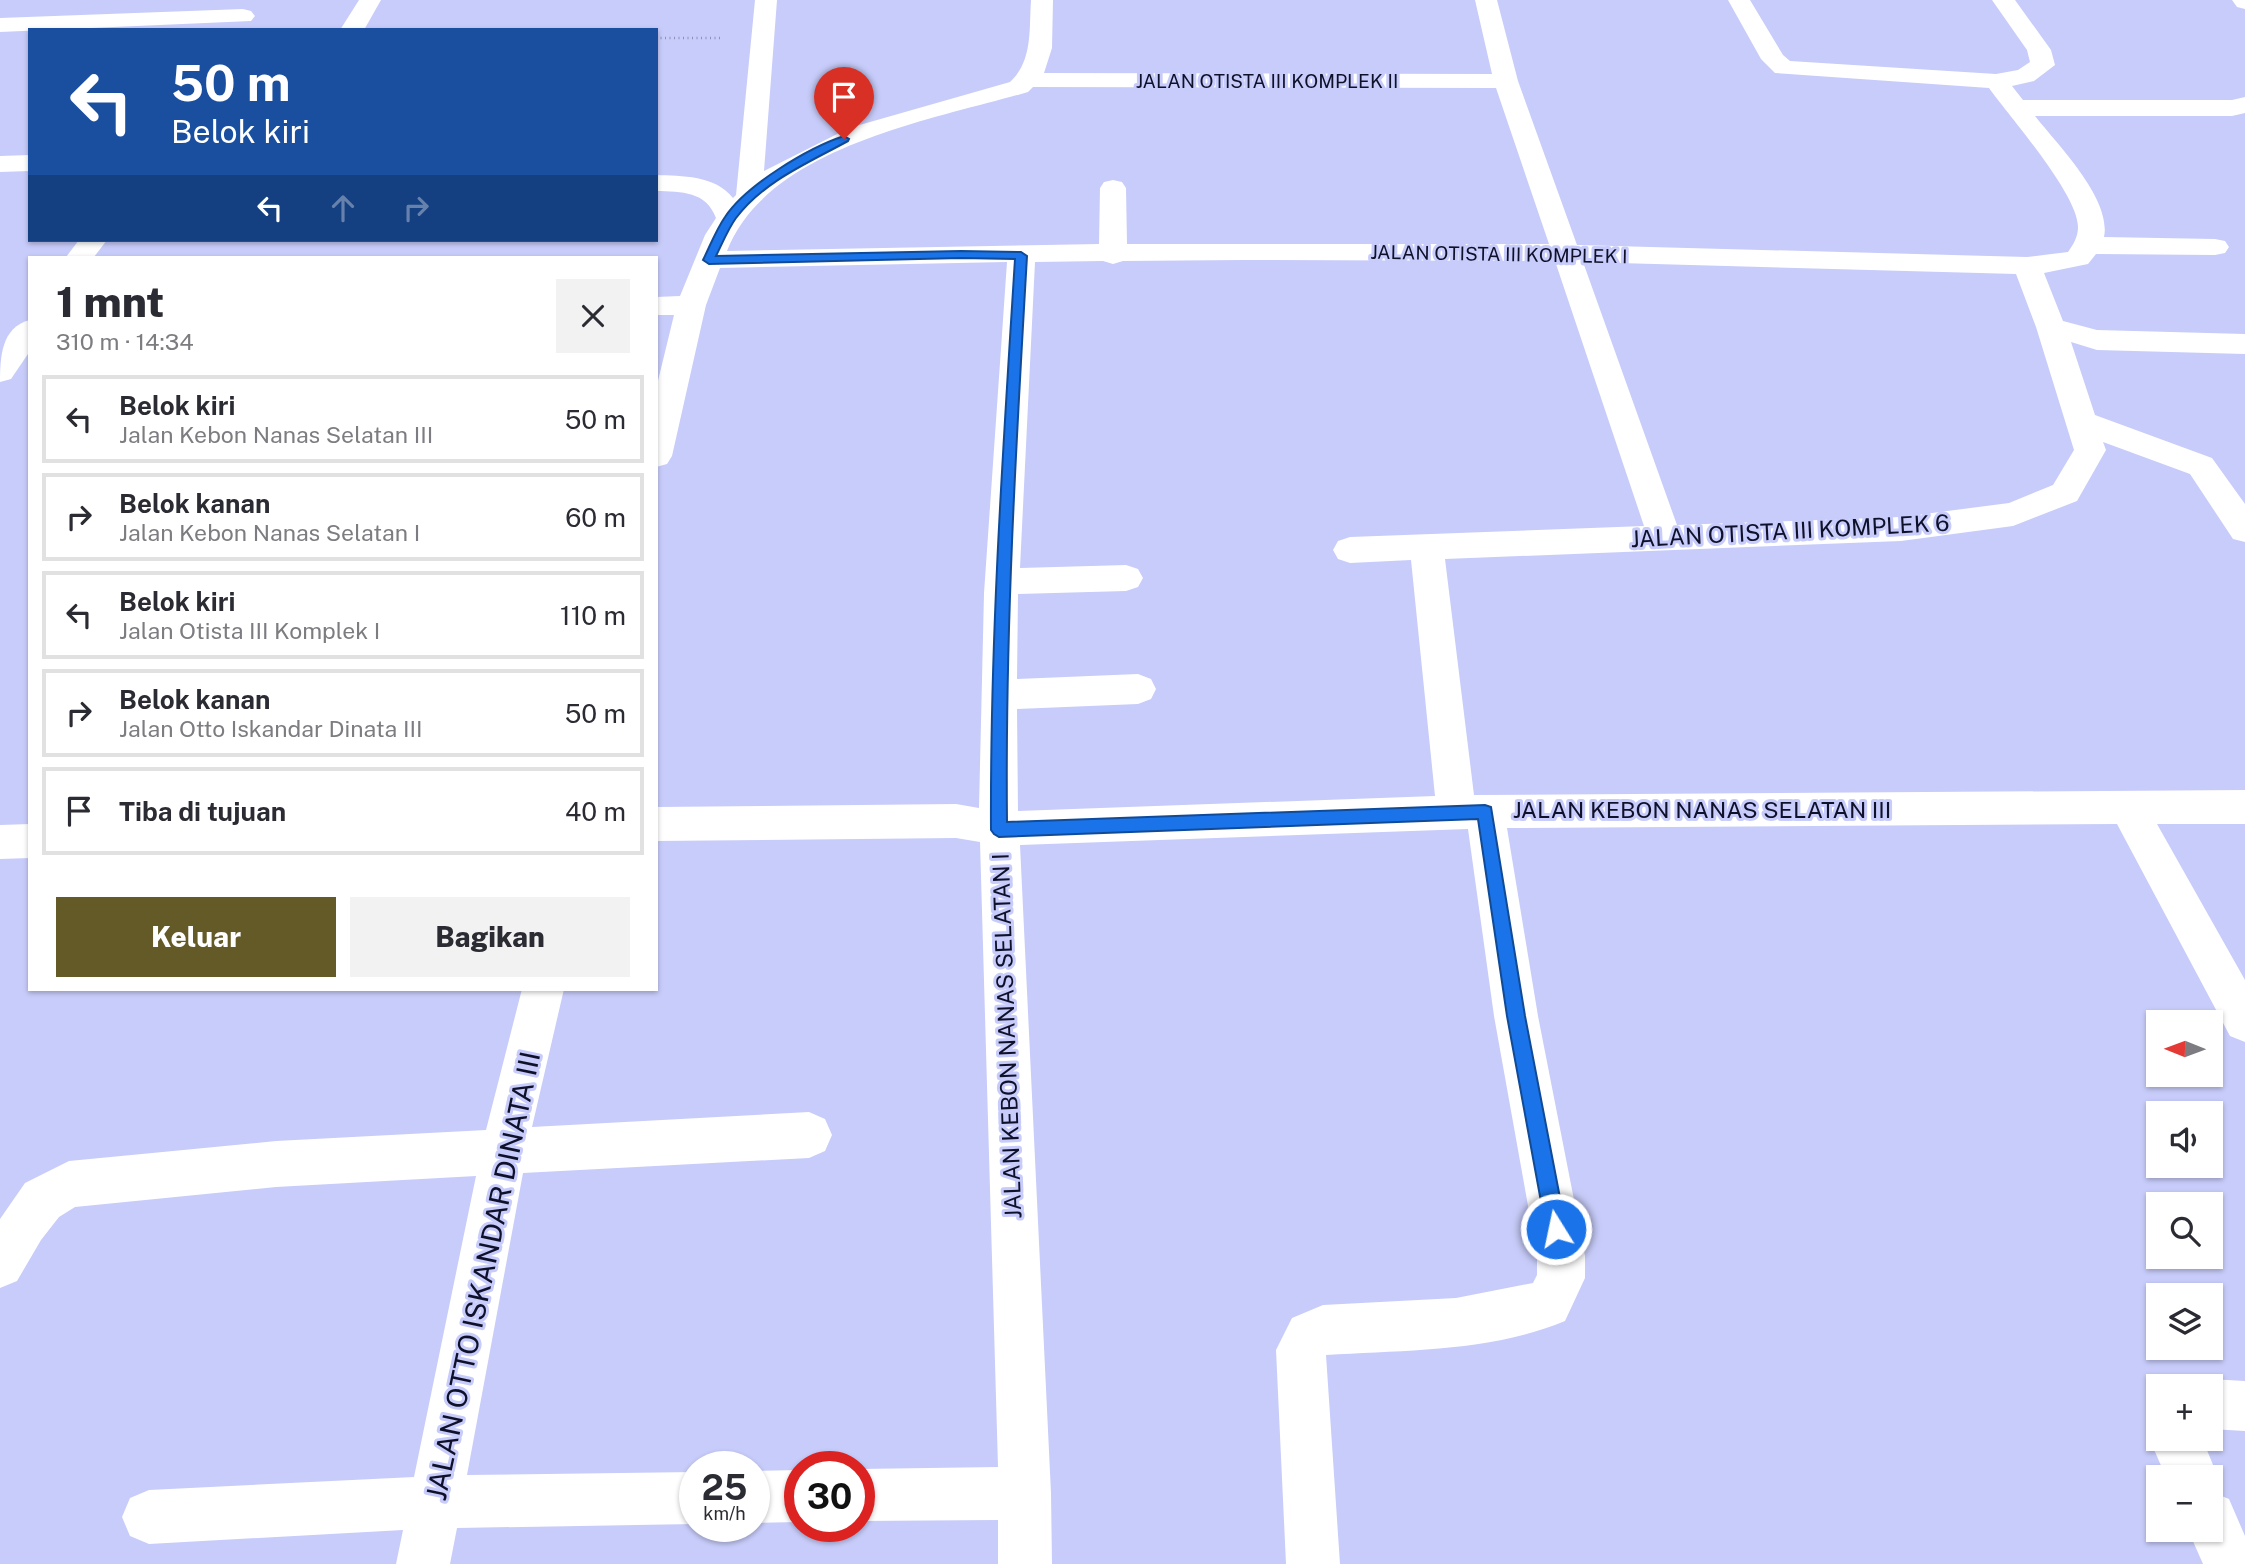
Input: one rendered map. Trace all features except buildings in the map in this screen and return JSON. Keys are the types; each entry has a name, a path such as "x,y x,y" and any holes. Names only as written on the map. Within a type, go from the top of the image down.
{"street":[{"path":"353,28 370,0"},
{"path":"749,196 766,0"},
{"path":"658,443 691,305 730,218 749,196 790,166 858,133 1006,91 1028,80 1038,64 1042,0"},
{"path":"1486,0 1506,81 1665,539"},
{"path":"1739,0 1773,59 1784,68 1996,81 2025,76 2043,65 2039,50 2003,0"},
{"path":"0,25 243,16"},
{"name":"JALAN OTISTA III KOMPLEK II","path":"1028,80 1506,81"},
{"path":"1996,81 2083,197 2092,227 2088,245 2214,247"},
{"path":"2015,108 2232,108 2245,104"},
{"path":"0,164 28,163"},
{"path":"658,183 701,186 727,208 730,218"},
{"path":"1113,188 1113,255"},
{"path":"81,256 91,242"},
{"name":"JALAN OTISTA III KOMPLEK I","path":"709,260 961,254 1564,253 2027,266 2060,263 2078,258 2088,245"},
{"name":"JALAN KEBON NANAS SELATAN I","path":"1021,256 998,695 999,830 1025,1493 1025,1564"},
{"name":"JALAN OTISTA III KOMPLEK 6","path":"1350,550 1901,529 2013,514 2065,493 2090,450 2051,327 2027,266"},
{"path":"658,306 691,305"},
{"path":"2051,327 2097,340 2245,344"},
{"path":"0,372 28,332"},
{"path":"2081,422 2201,466 2245,530"},
{"path":"1313,1564 1301,1363 1301,1350 1309,1335 1323,1331 1456,1323 1549,1304 1561,1278 1561,1256 1516,1016 1471,812 1427,548"},
{"path":"1002,581 1126,578"},
{"path":"998,695 1138,689"},
{"name":"JALAN KEBON NANAS SELATAN III","path":"658,824 956,821 999,830 1471,812 2245,807"},
{"path":"2128,808 2245,1022"},
{"path":"0,842 28,841"},
{"name":"JALAN OTTO ISKANDAR DINATA III","path":"424,1564 504,1151 543,991"},
{"path":"0,1264 23,1223 41,1200 69,1184 276,1164 809,1135"},
{"path":"2223,1405 2245,1406"},
{"path":"875,1495 1025,1493"},
{"path":"149,1517 437,1502 679,1498"},
{"path":"2220,1542 2230,1564"}],"path":[{"path":"658,38 761,38"}],"route":[{"path":"844,139 773,177 749,196 719,235 709,260 961,254 1021,256 1001,593 998,695 999,830 1485,811 1516,1016 1556,1229"}]}
